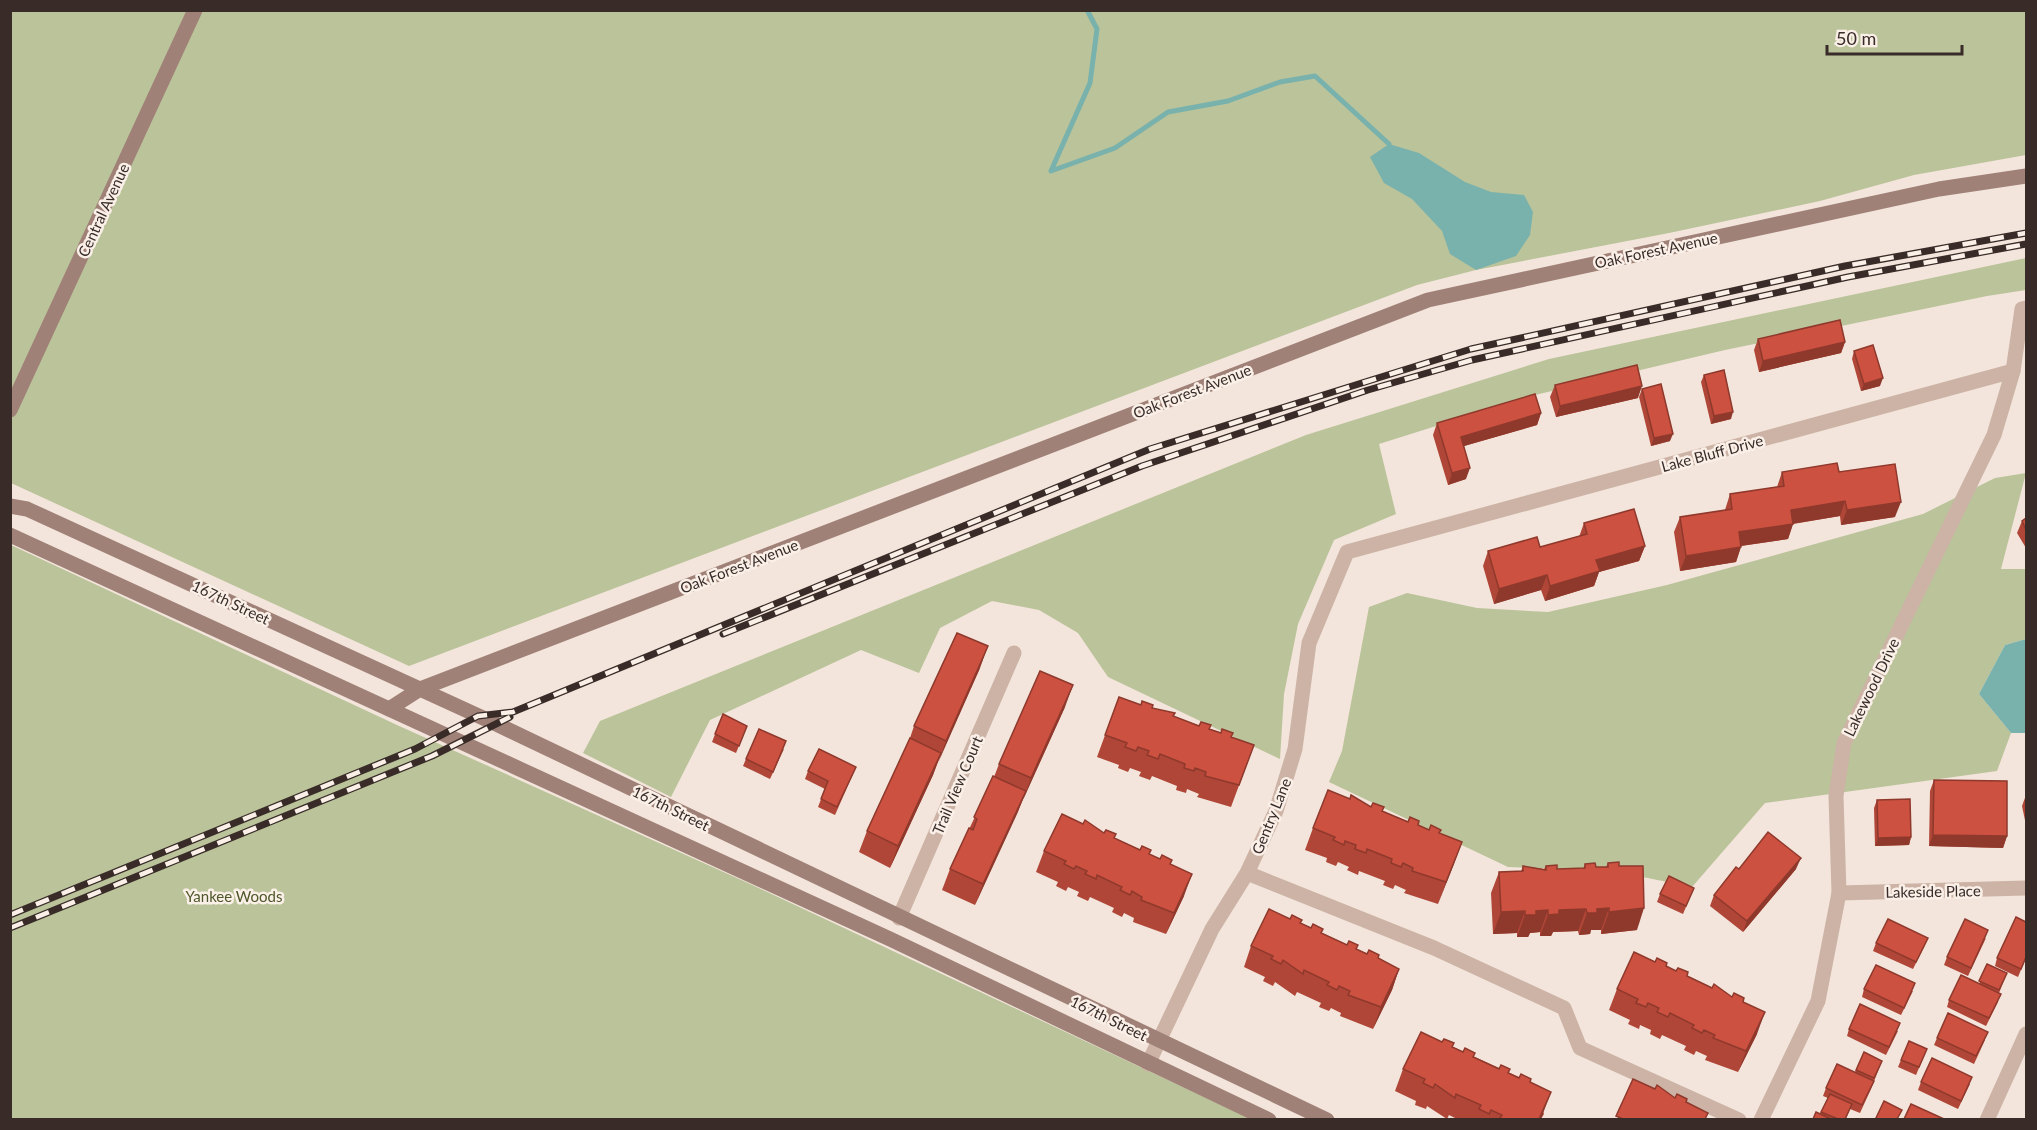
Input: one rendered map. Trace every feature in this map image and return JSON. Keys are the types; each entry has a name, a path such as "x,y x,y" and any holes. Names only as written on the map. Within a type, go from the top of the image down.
{"main road":[{"name":"Central Avenue","path":"10,410 195,10"},
{"name":"Oak Forest Avenue","path":"390,709 420,689 1428,300 1939,189 2026,176"},
{"name":"167th Street","path":"10,506 27,509 420,689 1159,1042 1327,1119"},
{"name":"167th Street","path":"10,534 890,939 1148,1064 1269,1119"}],"street":[{"path":"2013,371 2022,309 2026,308"},
{"name":"Lake Bluff Drive","path":"1347,552 2013,371"},
{"name":"Lakewood Drive","path":"1761,1119 1818,1001 1839,893 1836,796 1844,743 1994,435 2013,371"},
{"name":"Gentry Lane","path":"1148,1064 1212,929 1247,873 1272,820 1295,749 1309,643 1347,552"},
{"name":"Trail View Court","path":"899,918 1014,653"},
{"path":"1247,873 1434,948 1564,1008 1580,1048 1739,1119"},
{"name":"Lakeside Place","path":"1839,893 2026,888"},
{"path":"1987,1119 2026,1035"}],"green space":[{"path":"10,11 2026,11 2026,155 1914,175 1820,201 1476,270 1417,285 409,666 11,483"},
{"path":"2026,258 2026,290 1725,350 1535,395 1379,444 1396,514 1334,540 1298,624 1284,694 1280,759 1108,677 1078,633 1039,610 992,601 940,628 919,673 861,650 710,720 671,797 583,753 600,721 1306,435 1549,359"},
{"path":"2026,473 2001,569 2026,569 2026,639 2005,645 1979,694 2011,733 1997,771 1765,803 1692,887 1613,871 1508,867 1329,782 1342,751 1369,607 1407,593 1477,608 1548,612 1667,585 1923,514 1995,478"},
{"name":"Yankee Woods","path":"11,545 397,725 748,883 1251,1119 11,1120"}],"water":[{"path":"1389,144 1419,153 1465,182 1491,192 1524,195 1533,212 1530,235 1516,256 1476,270 1450,254 1442,231 1412,199 1384,183 1370,157"},
{"path":"2026,639 2026,733 2011,733 1979,694 2005,645"}],"building":[{"path":"1840,320 1845,342 1763,361 1758,339"},
{"path":"1873,345 1883,378 1864,384 1854,351"},
{"path":"1637,365 1642,386 1560,406 1555,385"},
{"path":"1724,370 1733,412 1714,416 1704,375"},
{"path":"1661,384 1673,434 1654,438 1642,389"},
{"path":"1535,394 1541,413 1461,437 1470,468 1452,473 1437,423"},
{"path":"1837,463 1839,472 1895,464 1901,502 1847,510 1845,501 1791,510 1793,524 1739,532 1741,547 1686,556 1680,517 1732,509 1730,494 1784,486 1782,472"},
{"path":"1634,509 1645,546 1596,560 1600,571 1550,586 1547,575 1499,589 1488,551 1537,537 1540,547 1587,534 1584,523"},
{"path":"2026,518 2026,530 2022,521"},
{"path":"957,633 988,646 946,741 914,726"},
{"path":"1040,671 1073,685 1031,778 999,764"},
{"path":"1119,697 1141,705 1142,701 1153,705 1152,708 1175,713 1173,716 1199,726 1201,722 1211,725 1209,729 1221,733 1222,729 1233,733 1231,737 1254,745 1239,785 1205,776 1206,772 1195,768 1194,771 1184,768 1185,764 1160,754 1158,759 1147,755 1149,751 1138,747 1136,751 1125,747 1127,743 1105,735"},
{"path":"723,714 747,726 739,746 715,734"},
{"path":"759,729 786,741 773,772 746,759"},
{"path":"910,738 941,753 898,846 867,831"},
{"path":"819,749 856,767 837,807 821,799 828,781 808,771"},
{"path":"993,776 1026,791 983,884 950,869 969,828 973,830 977,819 974,817"},
{"path":"1934,780 2007,781 2007,836 1933,835"},
{"path":"1328,790 1350,799 1351,795 1371,807 1373,803 1384,807 1382,811 1408,822 1410,817 1419,821 1418,825 1429,830 1431,825 1441,830 1439,833 1462,842 1446,882 1412,871 1413,868 1403,863 1401,867 1391,863 1392,859 1367,849 1366,853 1355,849 1356,845 1345,841 1344,845 1333,840 1335,837 1313,828"},
{"path":"1910,799 1911,837 1878,838 1877,800"},
{"path":"1062,814 1083,824 1085,820 1104,833 1106,830 1116,834 1114,838 1140,850 1142,846 1151,850 1149,854 1160,859 1162,855 1172,860 1170,864 1192,874 1174,913 1141,900 1142,897 1132,891 1130,895 1120,890 1122,887 1097,875 1096,879 1085,874 1087,871 1076,866 1074,869 1064,864 1066,861 1044,851"},
{"path":"1768,832 1801,858 1747,921 1714,895 1736,867 1739,869"},
{"path":"1619,862 1619,866 1643,866 1644,908 1609,912 1609,908 1597,909 1597,913 1587,913 1586,909 1559,910 1559,914 1548,915 1548,910 1536,911 1536,915 1525,915 1525,911 1501,912 1499,872 1523,871 1523,866 1546,870 1546,866 1557,865 1557,869 1585,868 1585,864 1595,863 1596,867 1608,867 1608,863"},
{"path":"1669,876 1694,888 1686,906 1660,894"},
{"path":"1269,909 1290,919 1292,915 1302,920 1300,923 1311,928 1313,924 1323,929 1321,933 1347,945 1349,941 1358,945 1356,949 1367,954 1369,950 1379,955 1378,958 1399,969 1381,1007 1348,995 1350,991 1339,986 1337,990 1327,985 1329,982 1304,970 1303,974 1283,960 1281,964 1271,959 1273,956 1251,946"},
{"path":"2016,917 2026,922 2026,957 2021,969 1997,958"},
{"path":"1888,919 1928,938 1916,962 1876,943"},
{"path":"1965,919 1988,930 1971,968 1947,957"},
{"path":"1634,952 1655,962 1657,958 1676,971 1678,968 1688,972 1687,976 1712,988 1714,984 1732,997 1734,993 1744,998 1743,1002 1765,1012 1746,1051 1713,1038 1715,1035 1704,1030 1702,1033 1692,1028 1694,1025 1670,1013 1668,1017 1657,1012 1659,1008 1648,1003 1646,1007 1636,1003 1638,999 1617,989"},
{"path":"1987,964 2007,973 1999,990 1979,981"},
{"path":"1876,965 1915,983 1904,1008 1864,989"},
{"path":"1961,975 2001,994 1989,1018 1949,1000"},
{"path":"1860,1004 1900,1023 1889,1047 1849,1029"},
{"path":"1948,1013 1988,1032 1976,1056 1937,1038"},
{"path":"1421,1032 1442,1042 1444,1039 1454,1043 1452,1047 1463,1052 1465,1048 1475,1053 1473,1057 1499,1069 1501,1065 1510,1069 1508,1073 1519,1078 1521,1074 1531,1079 1530,1082 1551,1092 1539,1119 1503,1119 1500,1118 1502,1115 1491,1110 1489,1114 1479,1109 1481,1105 1456,1094 1455,1098 1435,1084 1433,1088 1423,1083 1425,1079 1403,1069"},
{"path":"1909,1041 1927,1049 1919,1067 1901,1060"},
{"path":"1864,1052 1882,1061 1874,1078 1856,1070"},
{"path":"1932,1058 1972,1077 1961,1101 1921,1082"},
{"path":"1837,1064 1874,1081 1862,1105 1826,1088"},
{"path":"1633,1079 1655,1089 1657,1085 1675,1098 1677,1094 1687,1099 1686,1102 1708,1113 1705,1119 1623,1119 1616,1116"},
{"path":"1830,1094 1852,1104 1845,1119 1838,1119 1821,1112"},
{"path":"1884,1101 1902,1110 1897,1119 1876,1118"},
{"path":"1911,1104 1944,1119 1904,1119"},
{"path":"1816,1112 1831,1119 1813,1119"}],"waterway":[{"path":"1087,10 1097,29 1090,83 1051,171 1115,148 1168,112 1228,101 1280,82 1315,76 1389,144"}],"railway":[{"path":"10,915 415,749 478,716 513,712 1150,449 1471,349 1845,266 2026,233"},
{"path":"723,634 1142,466 1368,390 1472,360 1848,277 2026,244"},
{"path":"10,928 432,756 510,717"}]}
